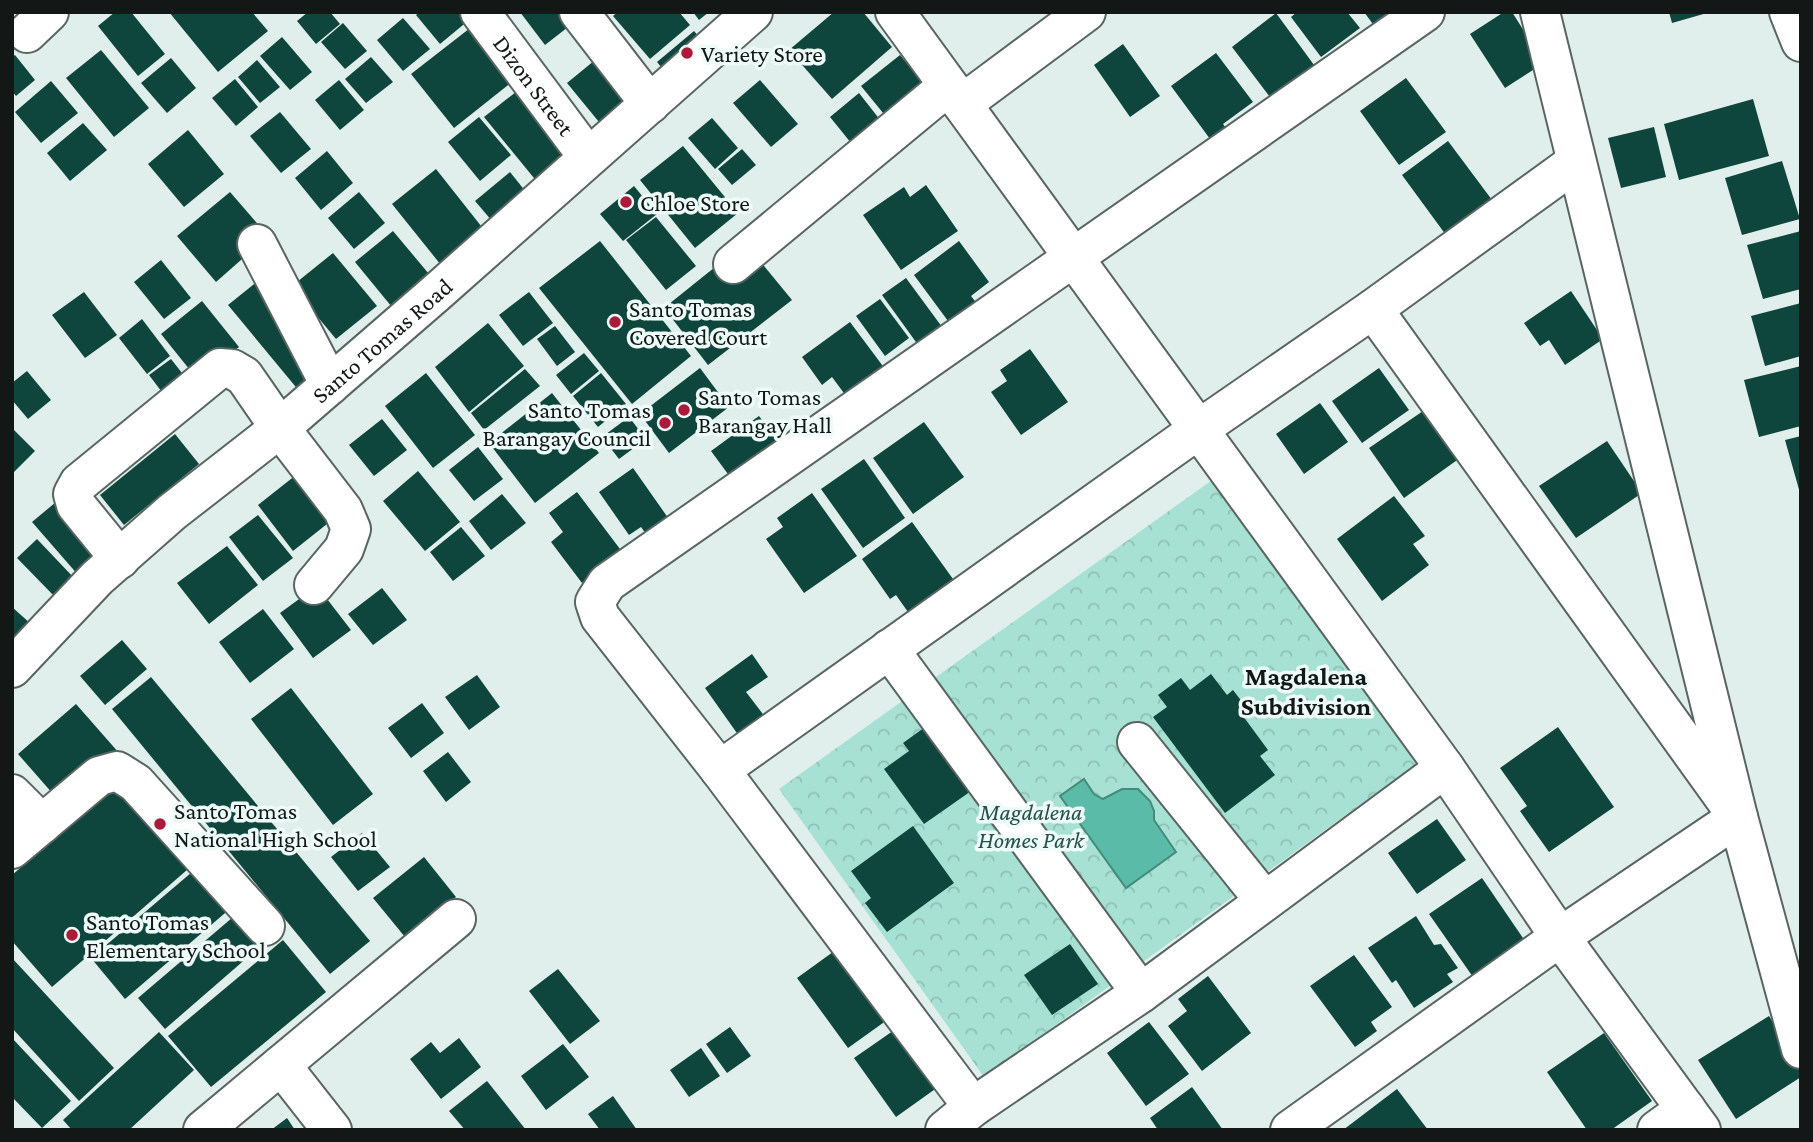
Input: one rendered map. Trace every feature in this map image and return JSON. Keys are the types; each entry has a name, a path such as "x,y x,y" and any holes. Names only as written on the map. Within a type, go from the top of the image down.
{"street":[{"name":"Dizon Street","path":"480,12 588,157"},
{"path":"579,12 650,104"},
{"name":"Santo Tomas Road","path":"12,668 97,579 172,512 280,428 330,385 753,12"},
{"path":"895,12 1445,768 1560,937 1681,1123"},
{"path":"733,264 955,95 1086,12"},
{"path":"1425,12 607,583 595,602 600,617 720,770 959,1119 1141,993 1445,768"},
{"path":"1540,12 1738,817 1801,1049"},
{"path":"1789,12 1801,42"},
{"path":"720,770 1199,429 1373,309 1576,162"},
{"path":"257,244 330,385"},
{"path":"1373,309 1738,817"},
{"path":"120,559 76,505 73,494 79,483 220,368 232,369 243,376 343,510 351,529 344,549 314,585"},
{"path":"889,649 1141,993"},
{"path":"1137,743 1265,901"},
{"path":"12,849 99,775 117,771 136,783 265,926"},
{"path":"12,794 42,824"},
{"path":"1290,1130 1560,937 1738,817"},
{"path":"203,1130 456,919"},
{"path":"281,1065 332,1130"}],"green space":[{"name":"Magdalena Homes Park","path":"1215,478 1419,762 984,1077 779,789"}],"shaded area":[{"path":"1084,779 1094,794 1103,799 1122,789 1138,789 1150,801 1154,820 1176,852 1126,888 1060,796"}],"building":[{"path":"115,12 131,12 165,54 138,76 98,26"},
{"path":"169,12 252,12 268,31 218,72"},
{"path":"308,12 330,12 340,24 316,44 297,21"},
{"path":"420,12 462,12 469,20 440,44 416,15"},
{"path":"520,12 571,12 577,20 545,45"},
{"path":"618,12 679,12 690,25 650,59 613,16"},
{"path":"693,12 709,12 699,20"},
{"path":"834,12 863,12 892,47 832,99 789,50"},
{"path":"1297,12 1347,12 1360,28 1321,57 1291,17"},
{"path":"1364,12 1399,12 1381,35"},
{"path":"1504,12 1512,12 1544,63 1505,88 1470,34"},
{"path":"1669,12 1707,12 1707,13 1672,23"},
{"path":"1276,13 1314,65 1299,76 1307,88 1279,109 1232,47"},
{"path":"403,18 430,49 403,71 377,40"},
{"path":"343,23 367,51 345,69 321,42"},
{"path":"474,25 517,78 454,128 411,74"},
{"path":"694,31 715,56 678,87 657,62"},
{"path":"282,37 312,72 290,90 260,56"},
{"path":"1123,44 1160,96 1130,117 1094,65"},
{"path":"101,50 149,108 114,137 66,78"},
{"path":"606,51 638,90 599,122 567,83"},
{"path":"1216,53 1253,102 1223,124 1228,131 1213,143 1171,86"},
{"path":"15,55 35,80 16,96 12,91 12,57"},
{"path":"900,55 927,88 888,119 861,86"},
{"path":"371,57 393,82 366,103 345,79"},
{"path":"171,58 196,88 167,113 141,83"},
{"path":"257,60 280,87 260,103 238,77"},
{"path":"1406,78 1446,132 1399,165 1360,111"},
{"path":"235,79 258,107 236,126 212,98"},
{"path":"339,80 364,110 340,130 315,100"},
{"path":"760,80 798,124 771,147 733,103"},
{"path":"51,81 78,113 41,143 15,112"},
{"path":"526,84 579,151 538,183 484,117"},
{"path":"859,93 888,130 860,154 830,117"},
{"path":"1753,99 1769,156 1679,180 1664,124"},
{"path":"280,112 311,149 281,173 250,136"},
{"path":"479,117 511,155 480,181 448,142"},
{"path":"712,118 738,148 715,169 688,138"},
{"path":"83,123 107,150 70,181 47,153"},
{"path":"1654,127 1666,177 1621,188 1608,138"},
{"path":"188,130 224,174 184,207 148,164"},
{"path":"1448,141 1501,212 1454,246 1402,175"},
{"path":"683,146 738,213 695,248 640,180"},
{"path":"742,149 756,165 732,185 718,169"},
{"path":"327,151 353,183 321,210 295,178"},
{"path":"1782,161 1800,219 1742,235 1725,178"},
{"path":"436,169 485,231 441,265 392,204"},
{"path":"510,172 538,207 504,235 475,201"},
{"path":"926,185 958,231 901,270 863,215 904,187 910,197"},
{"path":"634,186 657,214 623,241 600,214"},
{"path":"230,192 262,229 250,252 216,282 177,236"},
{"path":"359,192 385,223 354,249 328,218"},
{"path":"656,217 696,266 666,290 626,240"},
{"path":"393,231 434,280 396,312 355,262"},
{"path":"1801,231 1801,289 1763,299 1747,245"},
{"name":"Santo Tomas Covered Court","path":"600,241 691,356 632,404 539,288"},
{"path":"959,241 989,282 971,296 978,305 951,325 914,275"},
{"path":"745,243 792,300 708,365 664,308"},
{"path":"333,253 377,306 336,339 292,286"},
{"path":"161,260 191,298 164,319 134,282"},
{"path":"264,276 335,364 300,392 228,305"},
{"path":"906,278 945,331 921,349 882,295"},
{"path":"1571,291 1603,339 1565,365 1549,340 1540,346 1524,323"},
{"path":"84,292 117,335 85,358 52,315"},
{"path":"529,292 553,323 523,346 499,315"},
{"path":"880,299 909,338 885,356 856,316"},
{"path":"202,301 239,347 198,380 161,334"},
{"path":"1801,303 1801,356 1765,366 1751,316"},
{"path":"142,319 170,356 147,374 119,338"},
{"path":"850,322 891,377 852,404 832,377 822,385 802,357"},
{"path":"488,323 524,366 469,412 435,367"},
{"path":"555,326 575,352 557,366 537,339"},
{"path":"1030,349 1068,402 1021,435 991,392 1007,381 1000,370"},
{"path":"584,353 599,371 571,394 556,375"},
{"path":"171,359 193,387 171,404 149,375"},
{"path":"1801,366 1801,426 1759,437 1744,380"},
{"name":"Santo Tomas Barangay Hall","path":"700,368 729,407 669,453 640,414"},
{"path":"1379,368 1409,410 1362,443 1332,401"},
{"path":"525,369 540,386 484,430 471,413"},
{"path":"27,371 51,400 28,419 12,400 12,383"},
{"path":"426,373 475,435 433,468 385,406"},
{"path":"601,373 626,404 598,427 573,396"},
{"path":"552,393 599,453 535,503 489,443"},
{"path":"1320,403 1348,442 1304,474 1276,434"},
{"path":"1426,409 1460,458 1404,498 1369,448"},
{"path":"759,416 787,454 739,489 711,451"},
{"path":"629,417 646,439 619,459 602,437"},
{"path":"382,419 407,450 374,476 349,445"},
{"path":"924,422 964,477 913,514 873,458"},
{"path":"12,428 35,451 12,474"},
{"path":"175,434 199,464 124,525 100,495"},
{"path":"1801,436 1801,493 1800,493 1785,440"},
{"path":"1607,441 1642,493 1576,538 1539,486"},
{"path":"478,447 503,479 474,501 449,470"},
{"path":"864,459 905,518 863,548 821,489"},
{"path":"633,468 671,522 649,538 641,527 629,535 599,492"},
{"path":"418,471 460,522 425,551 383,501"},
{"path":"296,475 332,520 293,551 258,505"},
{"path":"577,492 623,553 582,583 551,542 563,532 549,513"},
{"path":"812,493 857,556 804,593 766,539 783,527 777,518"},
{"path":"502,494 526,523 491,550 469,521"},
{"path":"1394,496 1425,536 1413,544 1429,565 1382,601 1337,539"},
{"path":"56,502 103,555 79,576 32,522"},
{"path":"258,515 293,558 263,581 229,537"},
{"path":"912,522 953,579 908,612 896,595 890,599 862,559"},
{"path":"461,527 485,556 453,581 430,552"},
{"path":"37,539 75,579 56,598 17,558"},
{"path":"227,546 258,585 209,624 177,583"},
{"path":"317,586 351,630 313,658 280,613"},
{"path":"382,588 407,620 373,645 348,614"},
{"path":"12,607 31,624 12,646"},
{"path":"263,609 294,649 250,683 219,642"},
{"path":"122,640 147,669 105,705 80,676"},
{"path":"752,654 768,677 746,692 766,718 739,736 705,688"},
{"path":"1211,674 1227,695 1233,690 1249,711 1243,716 1268,750 1260,756 1275,775 1225,813 1153,717 1167,707 1158,695 1181,678 1190,690"},
{"path":"477,675 500,707 469,730 445,697"},
{"path":"151,677 370,941 330,974 112,709"},
{"path":"291,688 373,794 333,825 251,719"},
{"path":"422,703 444,733 411,758 388,728"},
{"path":"76,704 119,753 61,803 18,754"},
{"path":"939,717 984,782 924,824 884,769 909,751 903,743"},
{"path":"1558,727 1614,807 1549,852 1520,811 1527,806 1500,768"},
{"path":"448,752 471,782 446,802 423,771"},
{"path":"123,780 195,863 52,987 12,941 12,875"},
{"path":"1437,819 1466,860 1417,894 1388,853"},
{"path":"913,826 954,883 887,932 865,903 871,898 851,871"},
{"path":"362,833 390,867 358,891 331,857"},
{"path":"424,857 456,897 405,937 373,898"},
{"path":"205,861 239,901 125,999 91,958"},
{"path":"1482,878 1525,941 1473,977 1429,914"},
{"path":"246,906 271,937 165,1029 138,998"},
{"path":"1416,916 1434,945 1441,944 1458,968 1447,974 1453,982 1414,1008 1396,980 1392,983 1368,948"},
{"path":"283,940 326,992 211,1087 168,1036"},
{"path":"844,944 894,1015 848,1048 797,978"},
{"path":"1070,944 1098,984 1052,1015 1024,975"},
{"path":"1354,955 1392,1007 1371,1022 1377,1031 1355,1047 1310,986"},
{"path":"12,958 114,1068 79,1101 12,1028"},
{"path":"558,969 600,1021 570,1044 529,991"},
{"path":"1208,976 1251,1033 1202,1071 1168,1026 1187,1011 1178,999"},
{"path":"1769,1016 1801,1065 1801,1077 1736,1119 1698,1060"},
{"path":"1149,1022 1189,1074 1146,1106 1107,1053"},
{"path":"903,1024 945,1082 896,1117 854,1058"},
{"path":"730,1027 751,1056 727,1073 706,1044"},
{"path":"159,1032 194,1070 129,1130 72,1130 63,1120"},
{"path":"1604,1033 1652,1101 1611,1130 1587,1130 1547,1072"},
{"path":"12,1038 71,1101 42,1128 12,1097"},
{"path":"459,1038 481,1067 441,1099 410,1059 431,1042 440,1053"},
{"path":"563,1044 589,1077 546,1110 521,1076"},
{"path":"701,1048 720,1076 689,1097 670,1070"},
{"path":"487,1081 526,1130 465,1130 449,1111"},
{"path":"1192,1087 1223,1130 1158,1130 1150,1118"},
{"path":"1397,1089 1428,1130 1343,1130"},
{"path":"613,1096 637,1130 600,1130 588,1114"},
{"path":"287,1118 295,1130 271,1130"}],"place":[{"name":"Variety Store","path":"687,53"},
{"name":"Chloe Store","path":"626,202"},
{"name":"Santo Tomas Covered Court","path":"615,322"},
{"name":"Santo Tomas Barangay Hall","path":"684,410"},
{"name":"Santo Tomas Barangay Council","path":"665,423"},
{"name":"Santo Tomas National High School","path":"160,824"},
{"name":"Santo Tomas Elementary School","path":"72,935"}],"district":[{"name":"Magdalena Subdivision","path":"1306,691"}]}
